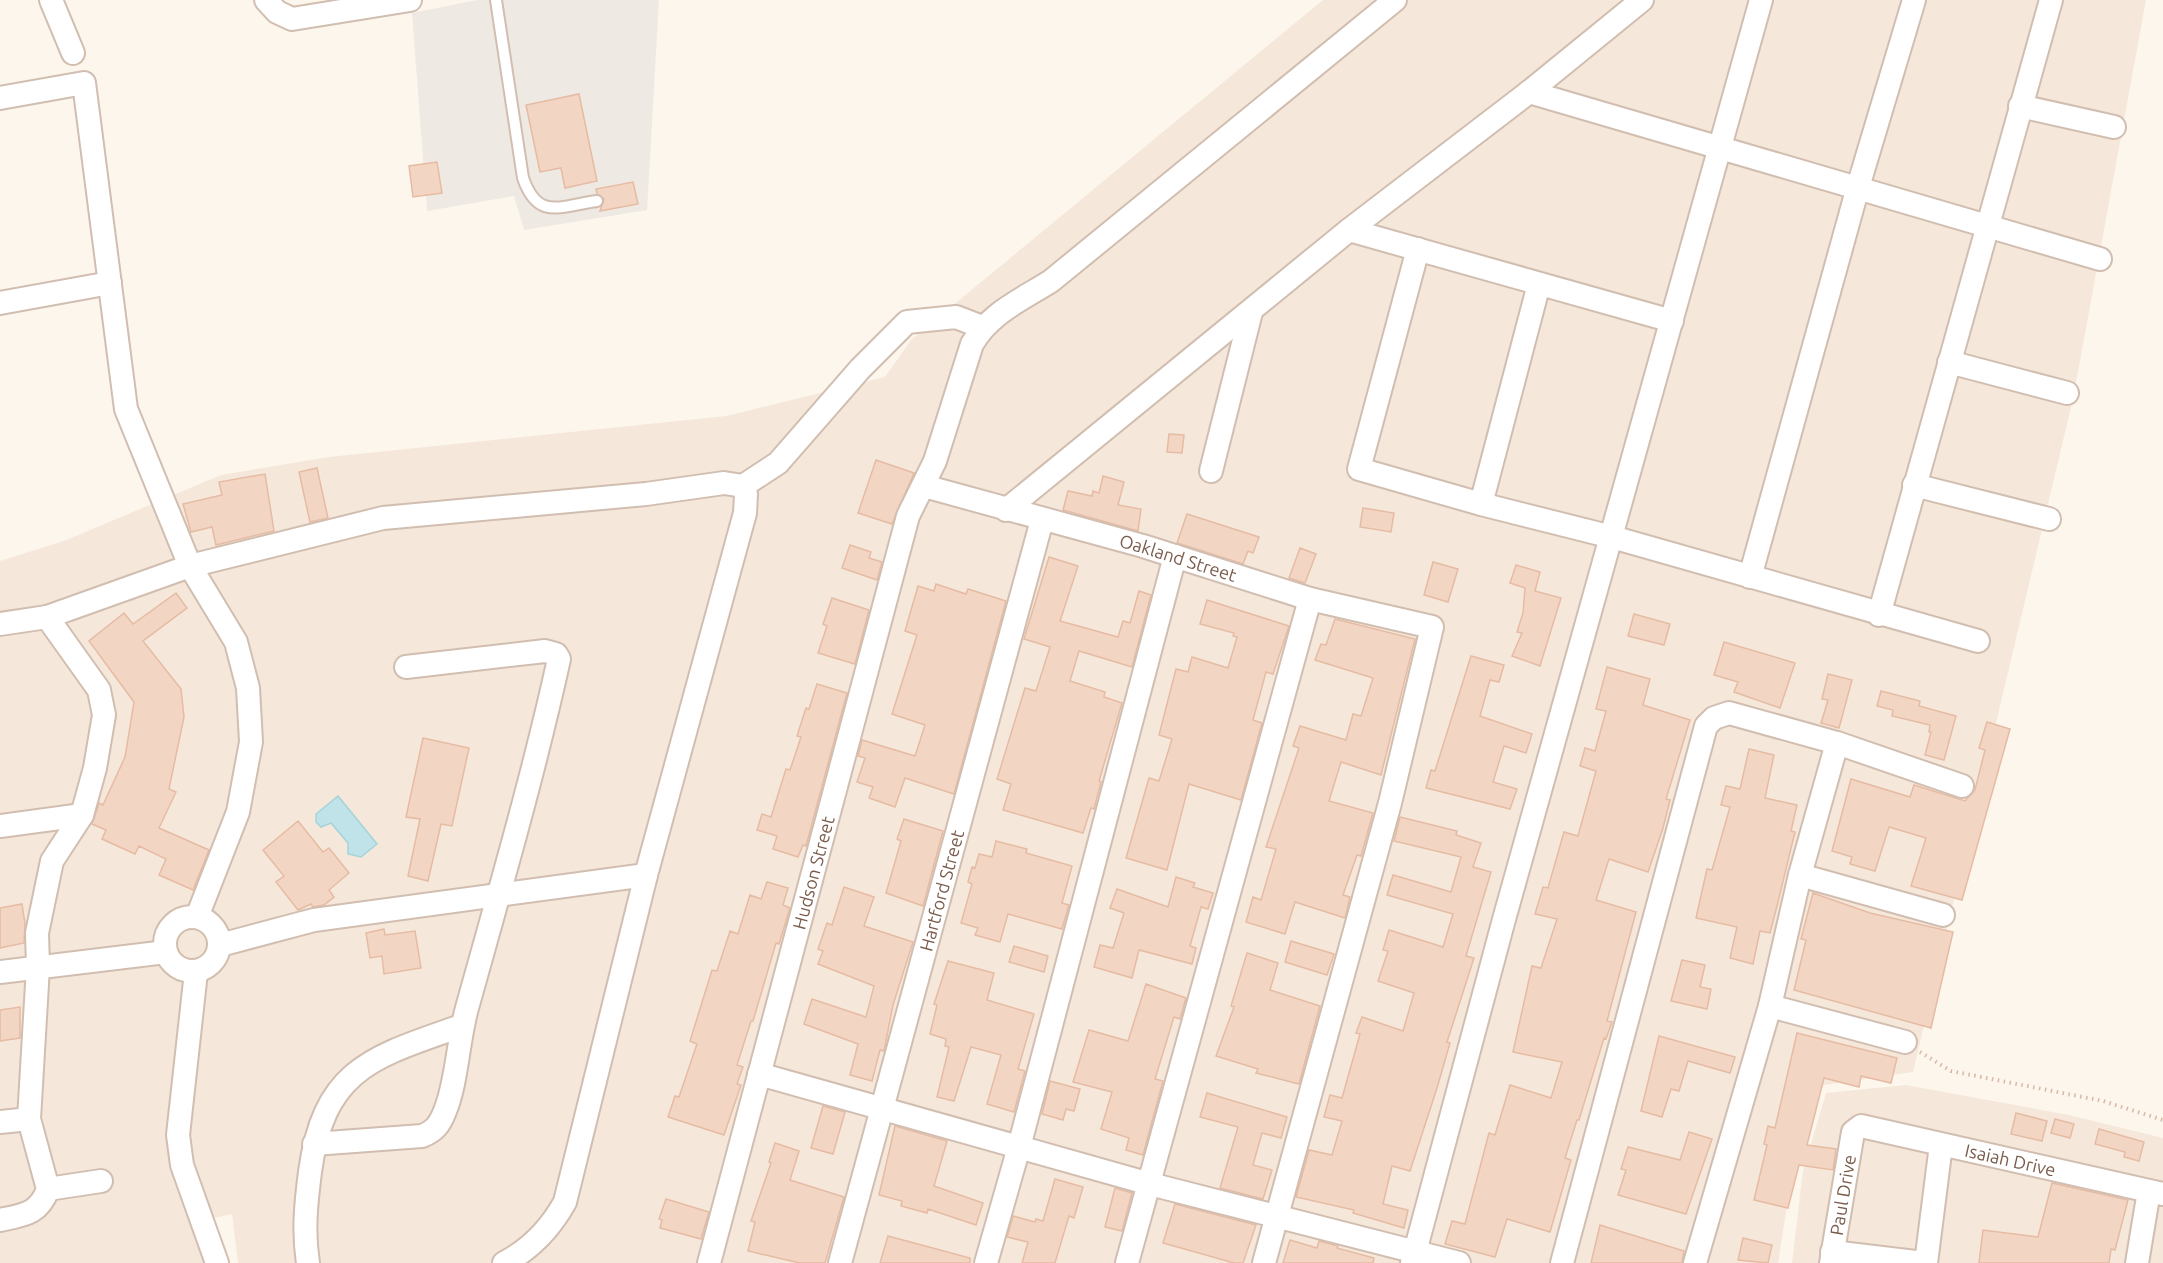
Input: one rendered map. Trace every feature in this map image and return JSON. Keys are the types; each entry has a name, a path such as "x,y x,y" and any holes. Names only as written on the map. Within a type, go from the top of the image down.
{"street":[{"path":"51,0 73,53"},
{"path":"266,0 277,12 292,19 410,0"},
{"path":"0,624 47,617 190,566 384,518 646,494 724,483 743,486 778,463 860,369 908,322 956,317 982,327 994,315 1051,281 1395,0"},
{"path":"1006,510 1349,230 1529,92 1642,0"},
{"path":"1414,1258 1503,922 1761,0"},
{"path":"1750,577 1858,187 1914,0"},
{"path":"1879,615 2051,0"},
{"path":"0,98 84,83 126,409 190,566 236,642 248,688 251,742 238,812 197,917"},
{"path":"1529,92 2100,259"},
{"path":"2020,106 2114,127"},
{"path":"1349,230 1672,321"},
{"path":"1418,249 1359,470 1612,537 1879,615 1978,641"},
{"path":"0,303 110,283"},
{"path":"1481,504 1539,284"},
{"path":"1211,471 1251,312"},
{"name":"Hudson Street","path":"709,1263 908,516 935,461 972,344 982,327"},
{"path":"1948,362 2067,393"},
{"path":"1914,485 2049,519"},
{"path":"504,1263 526,1250 543,1234 565,1202 646,875 745,513 746,494 743,486"},
{"name":"Oakland Street","path":"924,486 1174,556 1310,599 1431,627 1390,803 1277,1215"},
{"name":"Hartford Street","path":"840,1263 1042,520"},
{"path":"986,1263 1019,1148 1174,556"},
{"path":"1127,1263 1310,599"},
{"path":"0,1220 30,1214 40,1206 48,1189 29,1119 38,967 37,933 52,861 82,815 103,730 103,702 99,690 47,617"},
{"path":"314,1144 409,1138 433,1132 447,1108 461,1026 498,897 559,659 556,654 544,651 406,667"},
{"path":"1562,1263 1706,726 1714,717 1729,713 1837,743 1962,786"},
{"path":"1695,1263 1770,1006 1800,875 1837,743"},
{"path":"0,826 82,815"},
{"path":"220,945 314,920 498,897 646,875"},
{"path":"1800,875 1943,915"},
{"path":"197,917 204,919 216,930 220,945 219,952 210,965 196,972 174,965 166,952 165,943 172,926 179,920 197,917"},
{"path":"0,972 166,952"},
{"path":"196,972 178,1135 182,1165 217,1263"},
{"path":"1770,1006 1905,1042"},
{"path":"308,1263 305,1216 314,1144 331,1100 348,1080 395,1050 461,1026"},
{"path":"759,1074 1150,1184 1277,1215 1414,1258 1459,1263"},
{"path":"0,1122 29,1119"},
{"name":"Isaiah Drive","path":"1857,1128 1861,1126 2156,1192"},
{"name":"Paul Drive","path":"1832,1258 1853,1132 1857,1128"},
{"path":"1832,1258 1925,1263 1941,1145"},
{"path":"48,1189 101,1181"},
{"path":"2137,1263 2156,1192"},
{"path":"1263,1263 1277,1215"}],"lane":[{"path":"496,0 523,178 528,194 535,202 547,207 597,201"}],"path":[{"path":"1905,1042 1951,1071 2103,1101 2163,1120"}],"shaded area":[{"path":"477,0 659,0 647,210 524,230 514,196 427,211 412,13"},
{"path":"1323,0 2146,0 2073,399 1913,1072 1811,1087 1797,1142 1778,1263 238,1263 232,1214 193,1223 208,1263 0,1263 0,561 64,541 221,475 329,457 726,416 885,377 911,340"},
{"path":"1906,1085 2069,1115 2163,1138 2163,1263 1792,1263 1803,1171 1826,1093"}],"water":[{"path":"338,796 377,844 361,857 348,854 348,843 331,823 321,827 316,822 316,814"}],"building":[{"path":"579,94 597,181 565,188 561,168 540,172 526,105"},
{"path":"437,162 442,193 413,197 409,166"},
{"path":"633,182 638,204 600,211 604,199 597,194 596,189"},
{"path":"1169,434 1184,435 1182,453 1167,452"},
{"path":"876,460 914,473 892,524 858,513"},
{"path":"317,468 328,518 310,522 299,472"},
{"path":"265,474 274,531 216,545 212,527 191,532 183,504 222,495 219,482"},
{"path":"1103,476 1124,482 1118,505 1141,509 1138,531 1063,510 1068,491 1092,496 1093,491 1099,493"},
{"path":"1363,508 1394,513 1391,532 1360,527"},
{"path":"1187,514 1259,537 1253,553 1248,551 1243,564 1177,543"},
{"path":"850,545 871,552 869,558 882,562 877,580 842,568"},
{"path":"1300,548 1316,554 1305,583 1289,578"},
{"path":"1049,557 1078,566 1060,621 1118,637 1123,621 1130,623 1139,591 1151,595 1132,667 1079,651 1070,681 1105,692 1104,697 1122,703 1099,781 1101,782 1094,809 1091,808 1083,833 1003,810 1011,784 997,779 1025,688 1036,691 1050,647 1024,639"},
{"path":"1433,562 1458,569 1448,602 1424,595"},
{"path":"1516,565 1540,572 1535,591 1561,598 1540,666 1512,656 1522,633 1517,632 1523,613 1525,588 1510,583"},
{"path":"936,584 966,594 968,589 1006,601 954,794 905,778 895,807 869,798 873,787 857,782 865,758 858,756 862,740 915,756 925,725 892,714 917,635 905,631 918,586 934,591"},
{"path":"176,593 187,608 143,641 181,689 184,717 169,789 176,792 159,828 209,850 193,890 159,875 166,859 139,846 135,854 102,839 106,830 92,824 99,803 103,805 125,757 134,702 89,641 124,613 133,624"},
{"path":"832,598 869,610 855,664 818,653 827,626 823,624"},
{"path":"1207,600 1289,626 1273,674 1266,672 1253,720 1262,723 1241,800 1189,784 1167,870 1126,858 1149,778 1159,781 1172,739 1159,735 1176,669 1188,672 1192,657 1228,668 1237,637 1233,636 1234,633 1200,624"},
{"path":"1634,614 1670,624 1664,645 1628,636"},
{"path":"1335,619 1415,639 1381,775 1341,762 1329,801 1373,813 1361,856 1357,855 1343,895 1350,897 1345,918 1295,902 1285,934 1246,922 1253,897 1261,900 1276,849 1266,847 1299,748 1293,746 1300,726 1346,740 1353,714 1361,716 1373,678 1315,660 1321,644 1326,645"},
{"path":"1724,642 1795,663 1780,708 1734,692 1738,682 1714,675"},
{"path":"1471,656 1504,665 1499,682 1490,680 1480,716 1532,734 1526,753 1504,746 1493,782 1517,789 1510,809 1426,788 1431,770 1435,771"},
{"path":"1607,667 1650,679 1643,705 1690,720 1666,799 1670,800 1663,828 1648,872 1609,859 1596,900 1636,912 1607,1021 1612,1022 1606,1039 1604,1038 1565,1158 1571,1160 1550,1232 1507,1219 1495,1257 1445,1244 1452,1221 1465,1224 1489,1133 1495,1135 1510,1085 1551,1098 1562,1062 1513,1052 1532,966 1541,968 1557,919 1535,914 1543,887 1548,888 1564,832 1578,836 1596,771 1580,766 1585,748 1595,751 1606,711 1596,709"},
{"path":"1828,674 1852,680 1839,728 1821,723 1828,700 1822,699"},
{"path":"817,684 847,693 806,846 803,845 798,857 773,849 777,836 757,830 762,814 771,817 786,769 790,770 801,737 797,736"},
{"path":"1881,691 1920,701 1919,706 1956,716 1944,760 1925,755 1931,732 1929,732 1930,725 1892,716 1893,710 1877,706"},
{"path":"1987,722 2010,729 1962,900 1911,886 1926,838 1889,827 1875,871 1850,864 1852,857 1832,851 1851,779 1910,797 1914,785 1965,801 1975,790 1985,750 1979,748"},
{"path":"423,738 469,748 452,826 441,824 428,881 408,876 420,819 406,817"},
{"path":"1749,749 1774,755 1765,798 1797,805 1791,831 1795,832 1770,933 1760,931 1753,964 1730,958 1737,927 1696,918 1707,869 1712,870 1730,807 1721,805 1726,786 1740,789"},
{"path":"1400,817 1457,831 1456,835 1481,843 1473,867 1491,872 1466,956 1474,958 1447,1042 1450,1043 1437,1088 1410,1171 1392,1166 1383,1204 1408,1210 1404,1228 1353,1213 1354,1210 1296,1197 1309,1150 1332,1155 1342,1121 1324,1117 1330,1095 1342,1098 1360,1034 1356,1033 1362,1017 1403,1031 1414,993 1378,981 1388,951 1383,950 1389,930 1443,947 1453,914 1387,895 1393,875 1451,892 1461,857 1394,841"},
{"path":"904,819 943,831 923,906 886,893 901,841 897,839"},
{"path":"298,821 323,852 329,848 349,873 329,890 334,897 324,905 313,907 311,904 298,910 276,882 284,876 263,850"},
{"path":"996,841 1027,849 1026,853 1072,866 1062,903 1069,905 1062,929 1008,914 1000,942 975,935 978,928 961,923 972,884 968,882 972,867 975,868 979,854 992,857"},
{"path":"1176,877 1195,883 1193,887 1213,893 1208,909 1201,907 1190,946 1196,948 1192,964 1139,950 1132,978 1094,967 1100,945 1113,948 1124,913 1110,908 1117,889 1168,907"},
{"path":"767,882 788,888 783,905 790,908 779,944 776,943 753,1021 751,1021 737,1065 743,1067 737,1084 741,1085 724,1135 668,1117 675,1096 679,1097 697,1044 690,1041 712,970 717,971 730,931 738,934 750,895 761,899"},
{"path":"844,887 874,897 864,926 913,942 893,1005 884,1051 880,1050 872,1081 850,1075 858,1044 804,1024 812,999 866,1017 874,986 818,964 823,951 818,949 827,923 832,925"},
{"path":"1813,893 1870,913 1953,932 1931,1028 1794,990 1806,940 1801,939"},
{"path":"22,904 25,924 24,943 0,948 0,908"},
{"path":"384,929 385,935 415,931 421,968 384,974 382,956 370,958 366,933"},
{"path":"1291,941 1334,954 1327,975 1285,962"},
{"path":"1014,946 1048,956 1044,972 1009,962"},
{"path":"1247,953 1278,963 1270,990 1320,1006 1299,1084 1256,1073 1258,1069 1216,1056 1234,1007 1231,1006"},
{"path":"1682,960 1705,965 1700,987 1711,989 1707,1009 1671,1001"},
{"path":"948,961 994,973 987,1000 1034,1014 1018,1069 1025,1071 1014,1112 987,1104 1001,1055 971,1047 954,1101 937,1097 949,1047 945,1046 946,1039 930,1034 937,1005 934,1004"},
{"path":"1146,984 1186,998 1180,1019 1174,1017 1155,1079 1163,1081 1143,1155 1126,1150 1129,1138 1101,1129 1112,1092 1073,1082 1089,1030 1128,1041"},
{"path":"20,1007 20,1038 0,1041 0,1010"},
{"path":"1797,1033 1897,1058 1891,1083 1861,1076 1859,1087 1824,1078 1807,1145 1836,1149 1833,1170 1799,1165 1788,1208 1754,1200 1767,1145 1764,1144 1768,1126 1775,1128"},
{"path":"1659,1036 1735,1057 1730,1073 1688,1061 1679,1091 1671,1089 1662,1117 1641,1111"},
{"path":"1050,1081 1080,1089 1074,1111 1066,1109 1063,1120 1042,1114"},
{"path":"1207,1093 1287,1117 1281,1138 1262,1133 1253,1165 1272,1170 1263,1199 1220,1188 1238,1127 1200,1117"},
{"path":"823,1106 845,1112 833,1154 811,1148"},
{"path":"2016,1113 2047,1121 2042,1141 2011,1134"},
{"path":"2055,1119 2074,1124 2070,1138 2051,1133"},
{"path":"895,1126 947,1141 934,1186 983,1203 976,1225 928,1209 927,1213 901,1206 902,1201 879,1195"},
{"path":"2099,1129 2144,1142 2139,1161 2124,1157 2125,1152 2095,1144"},
{"path":"1689,1132 1712,1139 1686,1214 1618,1195 1626,1170 1621,1169 1628,1147 1680,1160"},
{"path":"775,1143 799,1151 790,1180 844,1197 825,1263 800,1263 748,1251 755,1222 751,1221 771,1163 769,1162"},
{"path":"1055,1179 1083,1187 1074,1218 1069,1216 1055,1263 1022,1263 1028,1242 1007,1237 1013,1216 1035,1222 1036,1219 1043,1221"},
{"path":"2052,1183 2128,1200 2115,1250 2111,1249 2109,1263 1979,1263 1983,1230 2038,1237"},
{"path":"1115,1188 1132,1193 1122,1231 1105,1227"},
{"path":"666,1199 709,1212 701,1239 660,1228 662,1220 659,1219"},
{"path":"1175,1204 1256,1225 1243,1263 1234,1263 1163,1243"},
{"path":"1600,1225 1684,1251 1682,1263 1591,1263"},
{"path":"888,1236 970,1258 970,1263 880,1263"},
{"path":"1743,1238 1772,1245 1768,1263 1738,1260"},
{"path":"1290,1240 1317,1248 1319,1241 1338,1246 1337,1248 1374,1258 1373,1263 1283,1263"}]}
